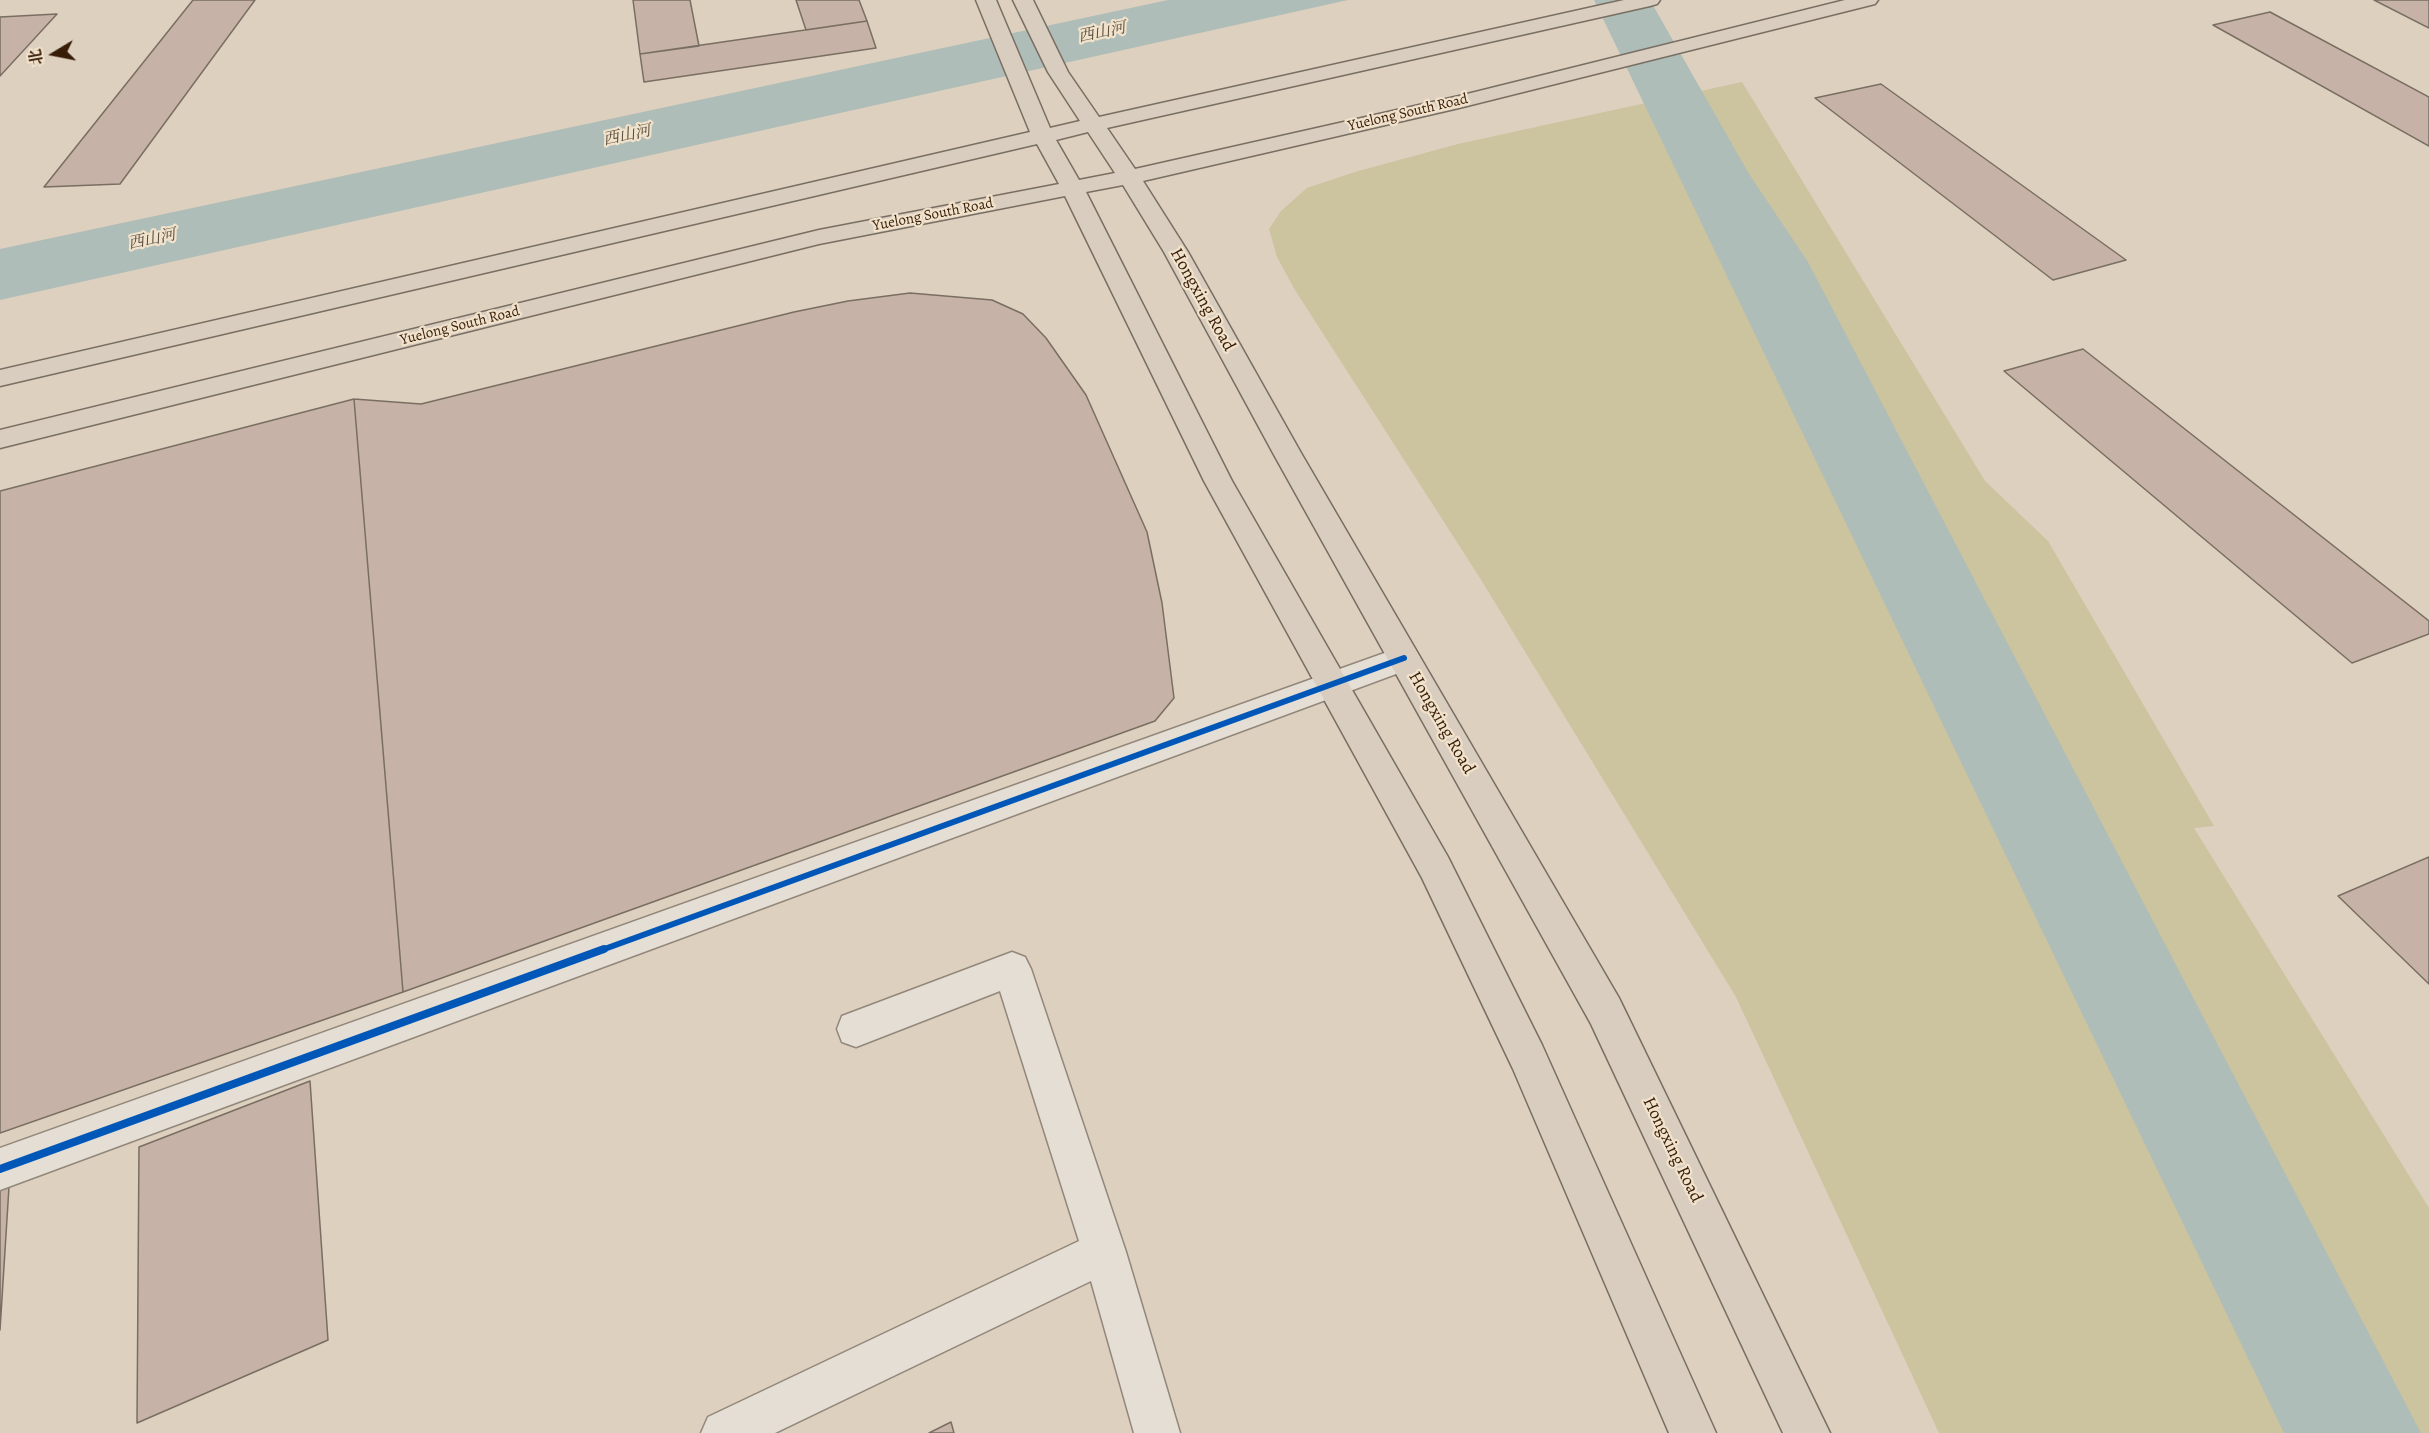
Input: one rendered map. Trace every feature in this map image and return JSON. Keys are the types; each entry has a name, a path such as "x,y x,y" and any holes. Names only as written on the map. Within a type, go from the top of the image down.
{"main road":[{"path":"986,0 1043,136 1072,187 1218,481 1435,868 1528,1058 1693,1433"},
{"name":"Hongxing Road","path":"1023,0 1058,72 1093,127 1129,177 1176,252 1605,1011 1808,1433"},
{"path":"0,378 1043,136 1093,127 1650,0"},
{"name":"Yuelong South Road","path":"0,439 819,237 1129,177 1459,102 1868,0"}],"street":[{"path":"0,1169 1330,683 1404,658"},
{"path":"856,1029 1012,969 1104,1252 1157,1433"},
{"path":"724,1433 1104,1252"}],"shaded area":[{"path":"1742,82 1985,481 2048,541 2214,826 2194,828 2429,1208 2429,1433 1939,1433 1736,997 1480,578 1295,290 1277,257 1269,229 1281,211 1307,188 1355,172 1458,144"}],"water":[{"name":"西山河","path":"1168,0 1348,0 0,300 0,249"},
{"path":"1594,0 1650,0 1749,174 1808,262 2421,1433 2284,1433"}],"building":[{"path":"193,0 255,0 120,184 44,187"},
{"path":"633,0 690,0 699,46 640,54"},
{"path":"796,0 859,0 867,21 806,30"},
{"path":"2374,0 2429,0 2429,28"},
{"path":"2270,12 2429,97 2429,146 2213,25"},
{"path":"57,14 0,76 0,17"},
{"path":"867,21 876,48 644,82 640,54"},
{"path":"1881,84 2126,260 2053,280 1815,98"},
{"path":"910,293 992,300 1023,314 1046,338 1086,395 1147,532 1162,603 1174,698 1155,721 403,992 354,399 421,404 794,312 848,301"},
{"path":"2083,349 2429,621 2429,634 2352,663 2004,371"},
{"path":"354,399 403,992 0,1133 0,491"},
{"path":"2429,857 2429,984 2338,896"},
{"path":"310,1081 328,1340 137,1423 139,1147"},
{"path":"9,1187 0,1330 0,1190"},
{"path":"951,1422 954,1433 929,1433"}],"cycle path":[{"path":"0,1169 1404,658"}]}
